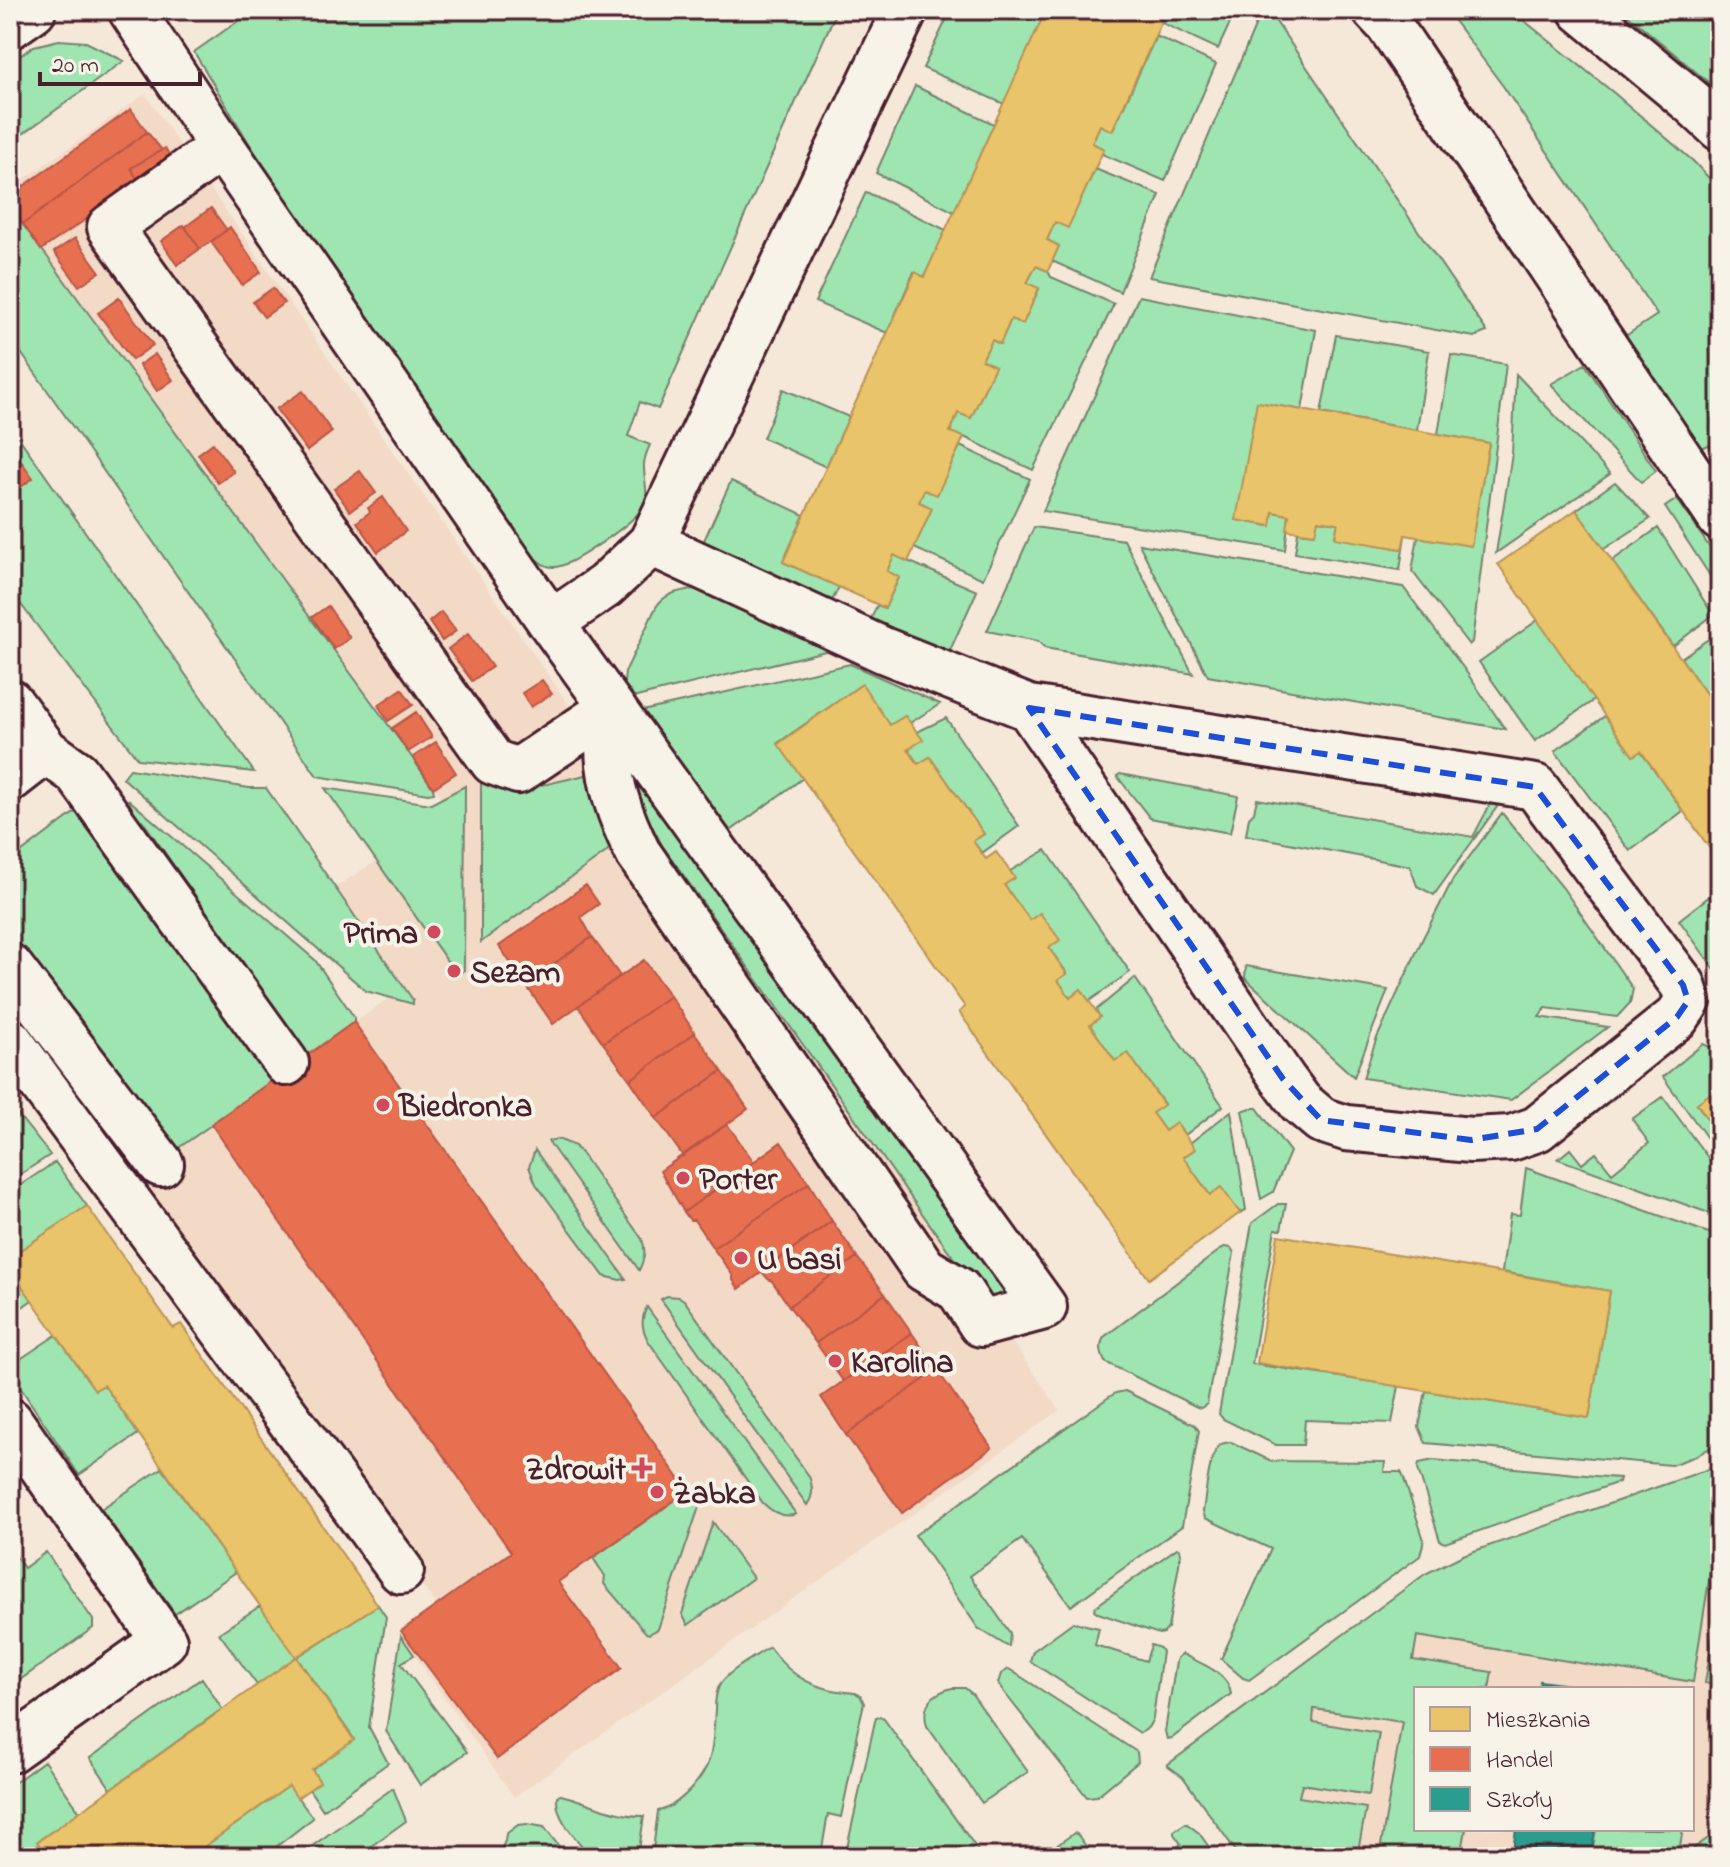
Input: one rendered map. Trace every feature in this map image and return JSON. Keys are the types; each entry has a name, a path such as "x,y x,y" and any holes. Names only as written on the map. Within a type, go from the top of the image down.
{"street":[{"path":"10,26 33,10"},
{"path":"131,10 551,623 1044,1307 981,1324 959,1290 924,1269 638,853 617,807 611,782 608,745 612,708"},
{"path":"551,623 605,586 651,543 905,10"},
{"path":"1375,10 1389,25 1720,518"},
{"path":"1581,10 1720,128"},
{"path":"222,147 110,227 493,762 518,771 612,708"},
{"path":"651,543 883,650 1029,708 1535,787 1683,985 1688,1001 1677,1017 1537,1129 1511,1138 1455,1139 1346,1128 1321,1120 1300,1102 1283,1079 1029,708"},
{"path":"10,702 46,751 77,773 286,1063"},
{"path":"10,779 46,751"},
{"path":"10,967 161,1164"},
{"path":"10,1041 401,1571"},
{"path":"10,1421 164,1641 10,1750"}],"highlighted area":[{"path":"1029,708 1535,787 1683,985 1688,1001 1677,1017 1537,1129 1471,1140 1321,1120 1283,1079"}],"shaded area":[{"path":"145,94 580,721 662,845 1060,1410 514,1797 401,1636 438,1607 132,1181 403,988 336,887 452,812 10,208 10,189"},
{"path":"1720,1503 1720,1857 1240,1857 1183,1777 1352,1650"}],"green space":[{"path":"254,10 837,10 658,409 640,402 628,436 650,445 644,463 646,491 643,507 589,551 556,567 546,566 534,557 301,229 194,52"},
{"path":"951,10 1046,10 1004,104 923,68"},
{"path":"1154,10 1236,10 1218,49 1162,23 1163,19 1152,14"},
{"path":"1262,10 1268,10 1487,332 1474,337 1149,277"},
{"path":"1446,10 1511,10 1693,161 1720,190 1720,453 1709,445 1700,448 1624,337 1657,315 1503,86"},
{"path":"1622,10 1720,10 1720,92"},
{"path":"1156,36 1216,64 1165,181 1102,154 1104,149 1092,143 1100,125 1113,130"},
{"path":"59,40 86,42 124,61 10,143 10,63 34,46"},
{"path":"915,86 994,124 954,212 876,173"},
{"path":"1095,169 1160,195 1120,292 1052,261 1059,246 1047,240 1055,222 1068,227"},
{"path":"866,192 946,230 924,277 914,272 887,333 815,302"},
{"path":"10,208 411,756 434,793 317,776 10,337"},
{"path":"1036,266 1048,271 1051,277 1114,304 1033,470 950,432 958,413 971,418 995,366 982,360 992,340 1000,344 1011,319 1023,323 1039,289 1027,283"},
{"path":"1139,296 1316,330 1302,410 1257,402 1237,520 1270,526 1273,512 1289,515 1285,550 1043,511"},
{"path":"1336,335 1429,351 1417,430 1321,413"},
{"path":"1451,355 1506,364 1472,642 1469,645 1412,571 1418,537 1471,545 1489,443 1438,434"},
{"path":"1585,364 1656,471 1641,482 1551,384"},
{"path":"1516,374 1610,474 1496,553 1512,454"},
{"path":"783,389 849,417 826,467 763,438"},
{"path":"10,425 254,772 138,759 10,590"},
{"path":"960,446 1030,479 983,579 914,548 932,508 919,502 924,490 937,494"},
{"path":"731,481 804,515 783,562 839,587 829,607 701,547"},
{"path":"1615,482 1650,519 1604,549 1576,510"},
{"path":"1677,499 1720,563 1720,591 1665,507"},
{"path":"1318,520 1338,523 1335,537 1402,549 1405,535 1400,570 1295,553 1298,532 1314,534"},
{"path":"1034,527 1124,540 1193,674 1045,648 1038,641 987,631"},
{"path":"1658,528 1713,615 1673,646 1612,561"},
{"path":"1139,544 1403,587 1505,729 1208,676"},
{"path":"894,555 977,591 947,657 869,624 877,605 885,608 899,578 887,571"},
{"path":"693,589 706,591 838,648 628,699 625,672 656,607 672,594"},
{"path":"1538,620 1594,700 1535,741 1479,662"},
{"path":"1720,631 1720,702 1714,705 1681,658"},
{"path":"850,664 940,704 910,723 905,716 890,725 861,685 778,743 803,778 725,835 634,713"},
{"path":"1605,716 1633,756 1641,751 1683,811 1630,851 1555,751"},
{"path":"946,718 1019,826 982,853 973,841 984,834 930,757 918,764 908,749 922,740 917,732"},
{"path":"130,769 266,788 413,1004 366,991 123,778"},
{"path":"631,773 642,779 1002,1284 1002,1296 984,1301 662,845 637,798"},
{"path":"590,774 613,845 481,942 481,780 505,789"},
{"path":"1120,774 1238,796 1230,833 1150,818 1117,776"},
{"path":"465,786 464,970 457,975 325,788 431,804"},
{"path":"128,799 315,960 354,1017 354,1022 308,1056 142,820 137,821"},
{"path":"1257,799 1473,837 1492,801 1497,807 1434,895 1417,886 1410,866 1246,835"},
{"path":"78,810 282,1075 177,1149 10,943 10,861"},
{"path":"1502,813 1563,888 1633,989 1630,1003 1617,1017 1546,1008 1539,1017 1608,1027 1511,1100 1363,1078 1376,1040 1453,879"},
{"path":"1046,850 1130,972 1089,1001 1081,990 1070,998 1058,980 1067,973 1004,885 1014,878 1010,871"},
{"path":"1720,888 1720,977 1679,920"},
{"path":"1246,966 1388,990 1354,1077 1245,978"},
{"path":"1135,978 1223,1106 1185,1135 1176,1124 1165,1131 1152,1113 1164,1104 1128,1053 1115,1061 1090,1025 1100,1017 1096,1010"},
{"path":"1703,1044 1720,1051 1720,1087 1697,1104 1720,1137 1720,1156 1663,1077"},
{"path":"1663,1097 1720,1174 1720,1217 1558,1159 1570,1149 1582,1164 1596,1153 1612,1173 1649,1143 1632,1119"},
{"path":"12,1107 50,1155 10,1181 10,1127"},
{"path":"1257,1108 1290,1152 1273,1192 1261,1199 1242,1111"},
{"path":"1231,1111 1246,1210 1240,1213 1221,1188 1210,1195 1183,1157 1194,1150 1190,1143"},
{"path":"558,1139 575,1146 581,1153 642,1239 644,1254 639,1270 548,1141"},
{"path":"535,1150 626,1279 604,1276 536,1184 529,1167"},
{"path":"55,1162 87,1206 10,1257 10,1192"},
{"path":"1526,1168 1720,1237 1720,1442 1696,1456 1671,1465 1426,1443 1419,1427 1426,1391 1589,1418 1610,1291 1502,1272 1510,1214 1520,1215"},
{"path":"1278,1204 1286,1204 1281,1230 1275,1229 1252,1364 1399,1386 1392,1423 1305,1420 1303,1445 1276,1445 1223,1419 1219,1414 1252,1223"},
{"path":"1224,1247 1231,1248 1234,1253 1207,1404 1197,1407 1105,1362 1101,1350 1104,1337"},
{"path":"10,1269 32,1300 10,1316"},
{"path":"667,1296 684,1300 809,1476 812,1491 807,1505 661,1299"},
{"path":"647,1307 796,1514 778,1514 763,1503 649,1342 643,1325"},
{"path":"56,1335 95,1390 104,1385 138,1434 79,1475 10,1372 10,1366"},
{"path":"1125,1391 1195,1425 1199,1431 1182,1526 1071,1606 1022,1539 970,1576 1010,1633 1007,1646 978,1628 915,1535 1109,1397"},
{"path":"1231,1442 1271,1461 1385,1462 1384,1472 1401,1472 1403,1476 1424,1540 1420,1556 1249,1680 1221,1659 1271,1549 1205,1518 1203,1511 1215,1451 1220,1445"},
{"path":"1434,1460 1620,1478 1619,1482 1445,1543 1440,1541 1418,1469 1419,1463"},
{"path":"1720,1461 1720,1543 1715,1542 1693,1682 1417,1636 1413,1660 1492,1672 1489,1687 1414,1687 1414,1831 1466,1831 1461,1857 1379,1857 1402,1722 1314,1709 1313,1722 1379,1733 1369,1795 1302,1784 1299,1797 1366,1808 1357,1857 1240,1857 1183,1777 1167,1765 1425,1574 1463,1555 1706,1470"},
{"path":"162,1468 236,1572 175,1614 101,1509"},
{"path":"688,1491 700,1504 658,1629 649,1634 604,1584 605,1576 593,1558"},
{"path":"713,1522 753,1578 688,1625 682,1614"},
{"path":"10,1548 24,1568 46,1552 93,1620 93,1628 10,1687"},
{"path":"1177,1548 1181,1553 1168,1628 1164,1633 1159,1634 1095,1612 1095,1607"},
{"path":"1720,1592 1720,1686 1705,1683"},
{"path":"378,1605 386,1617 369,1727 388,1763 323,1810 309,1789 320,1782 312,1770 354,1739 297,1658 257,1685 219,1633 260,1606 297,1657"},
{"path":"1073,1622 1099,1628 1095,1645 1146,1661 1151,1645 1160,1648 1153,1718 1145,1730 1140,1733 1030,1661 1033,1651"},
{"path":"401,1636 414,1655 401,1663 467,1752 420,1785 386,1731"},
{"path":"769,1647 787,1667 806,1681 828,1689 855,1693 864,1703 841,1817 828,1814 821,1854 831,1857 652,1857 658,1811 671,1806 686,1794 698,1781 708,1762 719,1686 735,1670"},
{"path":"1182,1654 1219,1674 1229,1686 1231,1694 1167,1739 1165,1731 1176,1662"},
{"path":"1009,1669 1137,1752 1138,1762 1097,1796 1087,1797 998,1683 1001,1674"},
{"path":"202,1678 222,1709 111,1789 90,1758"},
{"path":"952,1688 965,1688 972,1694 1028,1772 982,1803 927,1726 926,1712 930,1701"},
{"path":"880,1717 980,1857 845,1857 875,1721"},
{"path":"44,1761 80,1812 38,1841 48,1857 10,1857 10,1786"},
{"path":"289,1786 313,1818 263,1857 190,1857"},
{"path":"393,1788 406,1821 356,1857 297,1857"},
{"path":"557,1796 612,1811 644,1816 638,1857 591,1857 563,1821 557,1805"},
{"path":"1186,1823 1199,1833 1216,1857 1164,1857 1181,1844 1174,1831"},
{"path":"518,1825 544,1827 567,1857 498,1857 506,1834"},
{"path":"1720,1830 1720,1857 1692,1857 1694,1848"},
{"path":"1596,1831 1683,1831 1678,1857 1591,1857"},
{"path":"1074,1833 1094,1857 1041,1857"}],"building: Mieszkania":[{"path":"1046,10 1154,10 1152,14 1163,19 1112,131 1100,125 1092,143 1104,149 1068,228 1055,222 1047,240 1059,246 1048,271 1036,266 1027,283 1039,288 1023,324 1011,319 1000,344 992,340 982,360 995,366 971,418 958,413 950,432 964,437 937,495 924,490 919,502 932,508 908,562 894,555 887,571 899,577 885,608 783,562 915,272 924,277"},
{"path":"1257,402 1489,443 1471,546 1405,535 1402,549 1335,538 1338,523 1318,520 1315,534 1287,530 1289,515 1273,512 1271,526 1236,520"},
{"path":"1576,510 1714,705 1720,702 1720,863 1641,751 1633,756 1498,564"},
{"path":"862,684 890,725 905,716 923,740 908,749 918,764 930,757 984,834 973,841 986,859 996,852 1015,878 1004,885 1030,920 1040,913 1060,940 1049,948 1067,974 1058,980 1070,998 1081,989 1100,1017 1090,1025 1115,1061 1128,1053 1164,1105 1152,1113 1165,1131 1176,1123 1195,1149 1183,1157 1210,1195 1221,1187 1240,1213 1149,1279 959,1012 965,1007 778,744"},
{"path":"1720,1087 1720,1137 1697,1103"},
{"path":"87,1206 173,1328 181,1324 378,1605 296,1657 104,1385 95,1390 10,1269 10,1257"},
{"path":"1278,1235 1610,1291 1589,1418 1257,1363"},
{"path":"296,1657 354,1740 312,1770 320,1782 297,1798 289,1786 190,1857 48,1857 37,1842"}],"building: Handel":[{"path":"131,109 147,132 23,224 10,206 10,196"},
{"path":"147,132 162,150 131,168 139,183 41,250 23,224"},
{"path":"165,148 174,162 139,183 131,168"},
{"path":"211,208 227,230 200,249 185,227"},
{"path":"184,225 200,249 177,265 161,241"},
{"path":"230,227 261,272 242,285 211,242"},
{"path":"75,238 100,272 79,286 54,252"},
{"path":"273,288 284,303 264,317 253,302"},
{"path":"119,298 153,345 132,360 98,313"},
{"path":"155,354 173,380 157,391 139,365"},
{"path":"303,391 332,432 307,451 276,409"},
{"path":"213,443 234,472 218,483 198,454"},
{"path":"10,445 33,478 10,495"},
{"path":"360,471 376,493 350,511 334,489"},
{"path":"383,497 406,531 378,552 357,522 370,512 368,508"},
{"path":"328,606 350,638 334,649 312,617"},
{"path":"441,612 456,631 442,641 429,622"},
{"path":"468,634 492,667 472,681 448,649"},
{"path":"542,680 552,694 531,707 522,693"},
{"path":"402,689 413,705 388,721 378,705"},
{"path":"416,712 432,737 408,752 392,728"},
{"path":"436,742 456,773 433,788 413,757"},
{"path":"586,885 599,904 581,917 592,937 525,984 499,946"},
{"path":"592,937 620,976 553,1024 525,984"},
{"path":"644,960 670,996 603,1043 578,1006"},
{"path":"670,996 695,1033 630,1080 603,1043"},
{"path":"354,1022 688,1491 558,1582 622,1668 497,1759 401,1631 511,1552 211,1124"},
{"path":"695,1033 722,1071 656,1118 630,1080"},
{"path":"722,1071 748,1109 683,1156 656,1118"},
{"path":"727,1124 754,1162 684,1212 660,1171"},
{"path":"781,1142 809,1183 713,1248 694,1220 690,1220 684,1212"},
{"path":"809,1183 832,1221 739,1289 713,1248"},
{"path":"832,1221 857,1257 789,1306 761,1271"},
{"path":"857,1257 885,1294 816,1343 789,1306"},
{"path":"885,1294 912,1333 843,1381 816,1343"},
{"path":"912,1333 937,1370 846,1435 821,1397"},
{"path":"937,1370 992,1448 902,1513 846,1435"}],"building: Szkoły":[{"path":"1540,1681 1584,1687 1539,1687"},
{"path":"1516,1831 1595,1831 1591,1857 1512,1857"}],"place":[{"name":"Prima","path":"434,932"},
{"name":"Sezam","path":"454,971"},
{"name":"Biedronka","path":"383,1105"},
{"name":"Porter","path":"683,1178"},
{"name":"U basi","path":"741,1258"},
{"name":"Karolina","path":"835,1361"},
{"name":"Zdrowit","path":"642,1468"},
{"name":"Żabka","path":"657,1492"}]}
